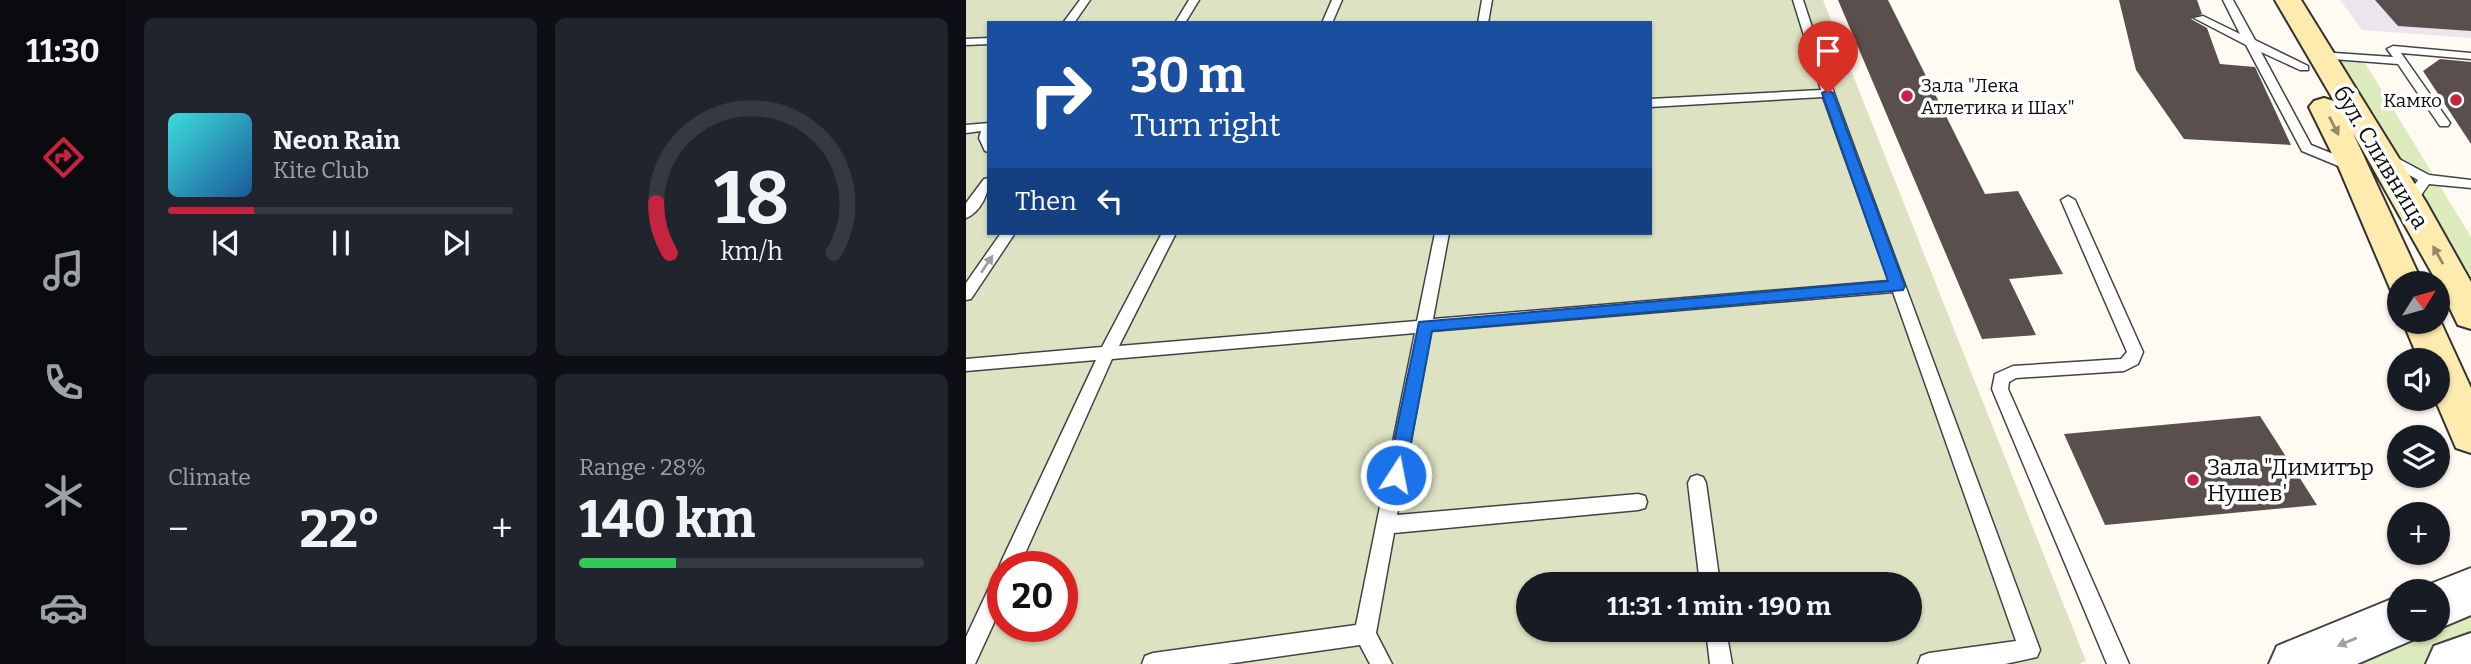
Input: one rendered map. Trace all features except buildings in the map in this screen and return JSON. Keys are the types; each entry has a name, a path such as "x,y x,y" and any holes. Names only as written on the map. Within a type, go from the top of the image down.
{"main road":[{"name":"бул. Сливница","path":"2268,0 2312,61 2366,159 2401,271"},
{"name":"бул. Сливница","path":"2288,0 2312,61"},
{"name":"бул. Сливница","path":"2366,159 2418,191 2471,315"},
{"path":"2427,334 2471,435"}],"street":[{"path":"2450,600 2471,591"},
{"path":"2295,664 2387,626"},
{"path":"2452,664 2471,659"}],"lane":[{"path":"1069,21 1085,0"},
{"path":"1181,21 1194,0"},
{"path":"1327,21 1337,0"},
{"path":"1483,21 1487,0"},
{"path":"1798,0 1828,93 2030,650 1928,664"},
{"path":"2228,0 2305,148 2366,159"},
{"path":"2199,18 2250,43 2312,61 2401,61"},
{"path":"966,42 987,41"},
{"path":"2444,123 2393,50 2471,56"},
{"path":"1652,103 1828,93"},
{"path":"966,129 987,127"},
{"path":"2418,191 2471,184"},
{"path":"966,213 987,185"},
{"path":"2068,200 2135,352 2132,360 2124,365 2013,372 2001,380 2000,389 2118,664"},
{"path":"966,295 1007,235"},
{"path":"1016,551 1107,353 1168,235"},
{"path":"1381,664 1365,634 1442,235"},
{"path":"966,365 1897,286"},
{"path":"1698,483 1709,572"},
{"path":"1386,525 1638,502"},
{"path":"966,660 987,615"},
{"path":"1153,664 1365,634"},
{"path":"1718,642 1721,664"}],"shaded area":[{"path":"2340,0 2471,0 2471,38 2362,30"}],"green space":[{"path":"966,0 1823,0 2086,661 2079,664 966,664"},
{"path":"2334,56 2362,58 2471,237 2471,315 2450,277 2450,271 2447,271 2409,202 2426,179 2400,163"},
{"path":"2471,592 2471,659 2452,664 2296,664 2387,626 2387,642 2450,642 2450,601"}],"place":[{"name":"Зала \"Лека Атлетика и Шах\"","path":"1907,96"},
{"name":"Камко","path":"2456,100"},
{"name":"Зала \"Димитър Нушев'","path":"2193,480"}],"route":[{"path":"1396,475 1425,326 1897,286 1828,93"}]}
